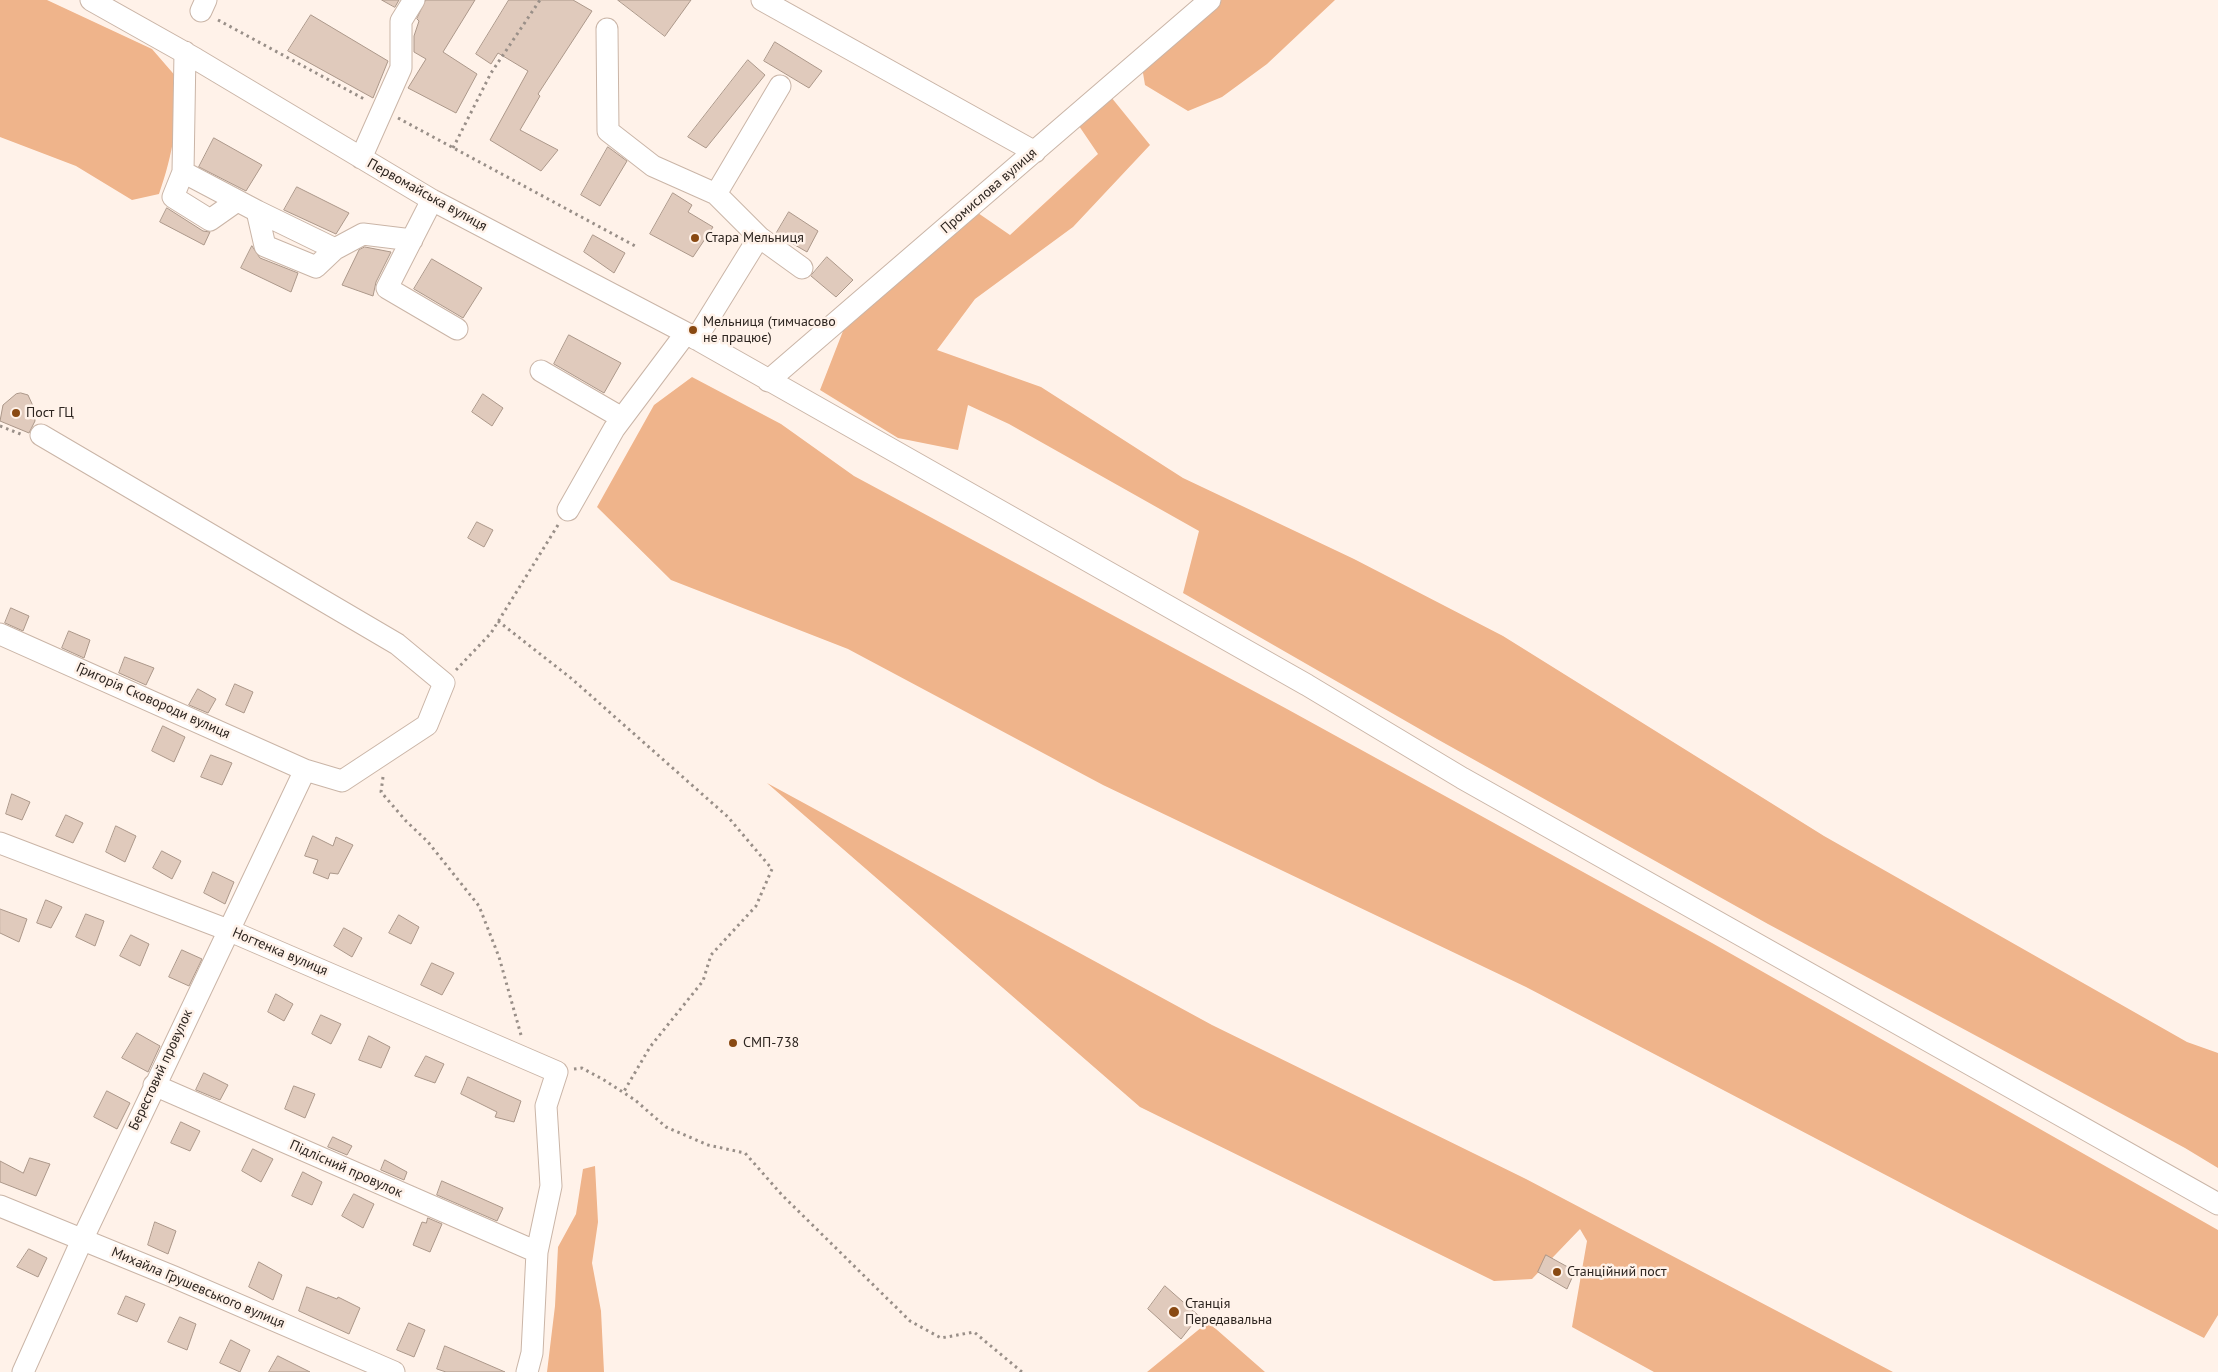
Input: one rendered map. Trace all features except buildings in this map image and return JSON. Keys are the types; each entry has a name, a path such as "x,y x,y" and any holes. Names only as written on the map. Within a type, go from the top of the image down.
{"street":[{"name":"Первомайська вулиця","path":"91,0 185,52 432,200 691,336 1307,685 1462,778 2218,1204"},
{"path":"361,158 400,68 401,21 414,0"},
{"path":"762,0 1035,152"},
{"name":"Промислова вулиця","path":"768,381 1210,0"},
{"path":"607,29 608,131 653,166 716,194 759,237 802,268"},
{"path":"185,52 183,172 173,197 210,220 237,201"},
{"path":"716,194 780,86"},
{"path":"183,172 257,211 265,246 316,268 335,249 364,234 412,240"},
{"path":"432,200 387,288 457,329"},
{"path":"568,510 622,418 691,336 759,237"},
{"path":"540,371 622,418"},
{"path":"41,435 397,644 444,683"},
{"name":"Григорія Сковороди вулиця","path":"0,634 304,770 342,781 427,725 444,683"},
{"name":"Берестовий провулок","path":"23,1372 154,1085 304,770"},
{"name":"Ногтенка вулиця","path":"0,844 228,930 556,1072"},
{"path":"527,1372 532,1353 537,1252 551,1186 546,1106 556,1072"},
{"name":"Підлісний провулок","path":"154,1085 537,1252"},
{"name":"Михайла Грушевського вулиця","path":"0,1206 394,1372"}],"path":[{"path":"453,148 490,73 540,0"},
{"path":"203,6 383,110 637,247"},
{"path":"0,426 20,435 41,435"},
{"path":"444,683 491,633 568,510"},
{"path":"498,621 572,679 728,817 772,868 756,906 712,955 703,981 650,1048 623,1093"},
{"path":"389,750 381,792 406,821 428,842 479,906 512,998 524,1058"},
{"path":"556,1072 582,1068 623,1093 666,1127 708,1145 745,1153 788,1202 910,1321 941,1338 974,1332 1022,1372"}],"shaded area":[{"path":"0,0 47,0 152,49 178,79 174,137 159,194 132,200 76,166 0,137"},
{"path":"1220,0 1335,0 1267,64 1222,97 1188,111 1145,85 1142,67"},
{"path":"1111,97 1150,145 1073,227 975,299 937,350 1041,387 1183,478 1354,559 1503,636 1824,836 2187,1042 2218,1053 2218,1168 2185,1148 1768,924 1437,739 1183,593 1199,531 1009,424 968,405 958,450 898,438 820,390 843,331 978,213 1010,235 1098,154 1077,123"},
{"path":"692,377 781,424 854,476 1287,709 1712,943 2218,1230 2218,1315 2204,1338 1968,1218 1526,987 1103,785 848,649 671,580 597,507 654,405"},
{"path":"767,783 1212,1025 1526,1179 1893,1372 1654,1372 1572,1327 1587,1241 1580,1229 1532,1279 1494,1281 1140,1107"},
{"path":"595,1166 598,1222 592,1263 601,1311 604,1372 547,1372 555,1306 558,1247 576,1214 583,1169"},
{"path":"1208,1322 1265,1372 1147,1372"}],"place":[{"name":"Стара Мельниця","path":"695,238"},
{"name":"Мельниця (тимчасово не працює)","path":"693,330"},
{"name":"Пост ГЦ","path":"16,413"},
{"name":"СМП-738","path":"733,1043"},
{"name":"Станційний пост","path":"1557,1272"},
{"name":"Станція Передавальна","path":"1174,1312"}]}
